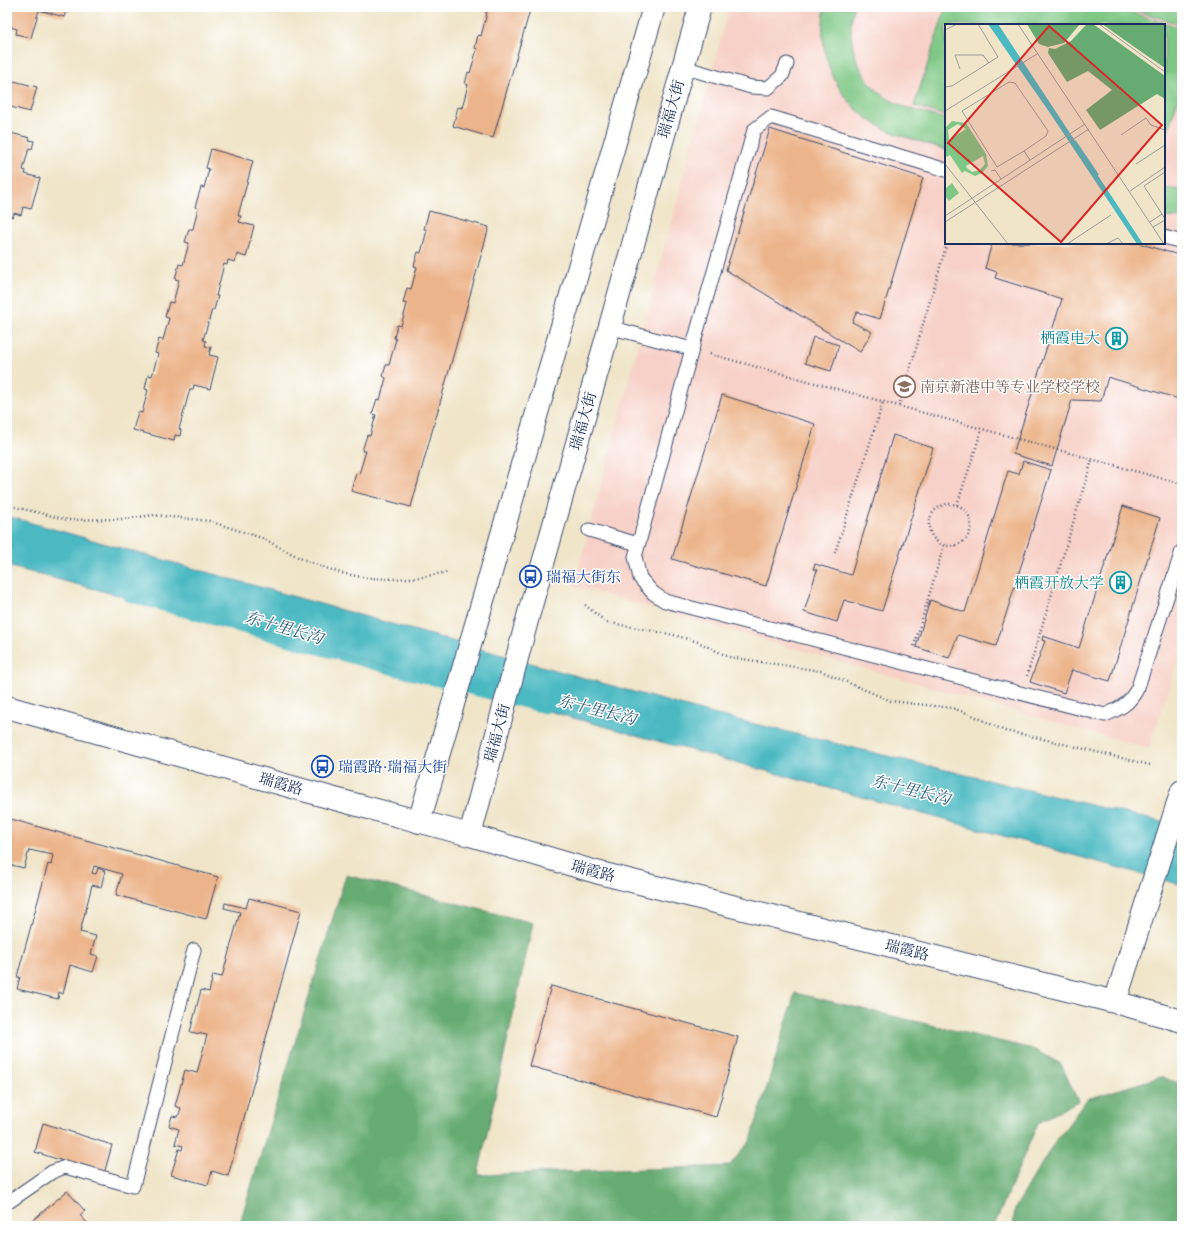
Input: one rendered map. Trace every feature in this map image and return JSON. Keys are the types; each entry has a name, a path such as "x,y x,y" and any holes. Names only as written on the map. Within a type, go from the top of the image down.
{"street":[{"path":"420,822 654,7"},
{"name":"瑞福大街","path":"470,835 529,613 700,7"},
{"name":"瑞霞路","path":"7,707 470,835 596,872 1115,1002 1182,1021"},
{"path":"1115,1002 1180,798"}],"lane":[{"path":"683,67 751,87 768,88 782,76 787,64"},
{"path":"945,170 771,117 754,130 638,544 635,557 640,578 652,593 665,601 1104,715 1120,709 1133,698 1138,687 1182,551"},
{"path":"1165,237 1182,242"},
{"path":"609,327 692,349"},
{"path":"589,530 638,544"},
{"path":"7,1202 10,1202 52,1172 65,1167 133,1186 194,950"}],"path":[{"path":"899,406 947,244"},
{"path":"692,349 1182,484"},
{"path":"835,553 883,402"},
{"path":"957,505 982,429"},
{"path":"1022,693 1092,460"},
{"path":"946,504 957,505 967,512 970,519 971,526 969,534 964,541 956,545 944,545 933,538 929,521 932,514 938,507 946,504"},
{"path":"7,505 68,520 124,519 154,516 209,521 262,538 300,558 320,566 340,573 367,578 395,579 422,577 448,572"},
{"path":"908,664 944,545"},
{"path":"585,605 606,622 698,642 728,657 821,670 891,701 952,708 970,714 1005,731 1150,765"}],"shaded area":[{"name":"南京新港中等专业学校学校","path":"729,7 1182,7 1182,647 1149,749 574,586"}],"green space":[{"path":"825,7 854,7 851,21 853,49 864,75 883,96 902,106 945,119 945,150 907,138 885,129 855,108 843,94 827,62 823,26"},
{"path":"946,7 1113,7 1182,28 1182,87 1165,141 1165,24 945,24 945,116 914,106"},
{"path":"1124,7 1182,7 1182,25"},
{"path":"1165,188 1182,190 1182,218 1165,217"},
{"path":"346,875 533,923 478,1175 729,1166 751,1140 795,993 1033,1049 1061,1064 1078,1101 1038,1123 994,1226 239,1226"},
{"path":"1160,1077 1182,1084 1182,1226 1013,1226 1015,1208 1051,1148 1087,1099"}],"water":[{"path":"7,516 705,712 1182,827 1182,885 304,644 7,566"}],"building":[{"path":"7,7 72,7 70,12 66,11 64,17 39,10 31,38 16,34 17,29 7,26"},
{"path":"486,7 531,7 493,138 453,126 458,107 462,108 468,85 465,84 477,49 475,48 478,35 481,36 487,13 485,12"},
{"path":"14,81 37,87 30,112 7,106"},
{"path":"770,129 923,178 880,319 857,312 852,322 872,332 860,352 726,270"},
{"path":"7,132 30,138 29,140 34,141 32,149 29,148 23,170 26,171 25,174 40,178 31,209 23,207 21,215 14,213 13,217 10,216 7,226"},
{"path":"211,149 253,161 238,216 241,216 239,222 254,226 246,257 237,254 235,262 228,260 227,265 224,264 216,296 218,296 203,340 206,341 205,346 211,347 209,355 218,357 210,389 194,385 193,389 190,389 179,429 181,430 180,436 175,435 174,441 133,430 138,412 142,413 148,390 145,389 148,375 152,376 158,354 155,353 159,339 163,340 169,318 165,317 169,302 173,303 179,280 175,279 179,264 183,265 189,243 185,242 189,229 193,229 198,208 195,207 201,187 204,188 209,169 206,168"},
{"path":"429,211 489,227 411,507 351,491 356,473 359,474 366,451 362,451 367,435 370,436 376,415 372,414 377,399 380,400 386,378 383,376 386,365 389,365 396,339 394,338 397,325 401,326 407,304 403,303 407,288 411,289 417,267 414,266 418,252 421,253 427,230 424,229"},
{"name":"栖霞电大","path":"992,244 1141,244 1182,256 1182,400 1108,377 1101,401 1072,400 1052,466 1013,454 1062,299 995,278 997,272 985,268"},
{"path":"813,337 839,345 831,371 805,363"},
{"path":"722,395 815,424 766,586 672,559"},
{"path":"893,435 933,448 882,611 844,600 837,622 804,612 817,570 813,569 815,564 851,575"},
{"path":"1023,461 1051,470 996,646 958,635 949,658 916,647 930,600 965,612 1008,471 1019,474"},
{"name":"栖霞开放大学","path":"1123,506 1160,518 1110,681 1072,670 1064,693 1030,682 1045,641 1042,640 1043,636 1079,648"},
{"path":"7,818 218,877 206,919 116,895 122,874 94,866 92,873 96,874 98,868 105,871 101,887 92,885 80,932 96,936 91,954 98,956 93,972 70,965 63,994 59,992 58,999 17,989 20,977 17,977 48,864 51,865 53,855 29,850 24,868 7,864"},
{"path":"249,898 301,911 228,1176 212,1171 208,1185 171,1175 179,1149 182,1150 183,1146 175,1144 179,1129 169,1126 172,1116 178,1117 181,1108 175,1106 185,1070 197,1073 207,1035 190,1032 201,990 209,992 213,975 222,977 240,912 224,908 225,903 246,908"},
{"path":"551,986 738,1037 716,1117 529,1066"},
{"path":"43,1123 112,1145 104,1174 35,1152"},
{"path":"67,1191 85,1211 80,1215 90,1226 26,1226"}],"waterway":[{"name":"东十里长沟","path":"127,598 390,671 545,710"}],"place":[{"name":"栖霞电大","path":"1116,338"},
{"name":"南京新港中等专业学校学校","path":"905,387"},
{"name":"瑞福大街东","path":"530,577"},
{"name":"栖霞开放大学","path":"1120,583"},
{"name":"瑞霞路·瑞福大街","path":"322,767"}]}
